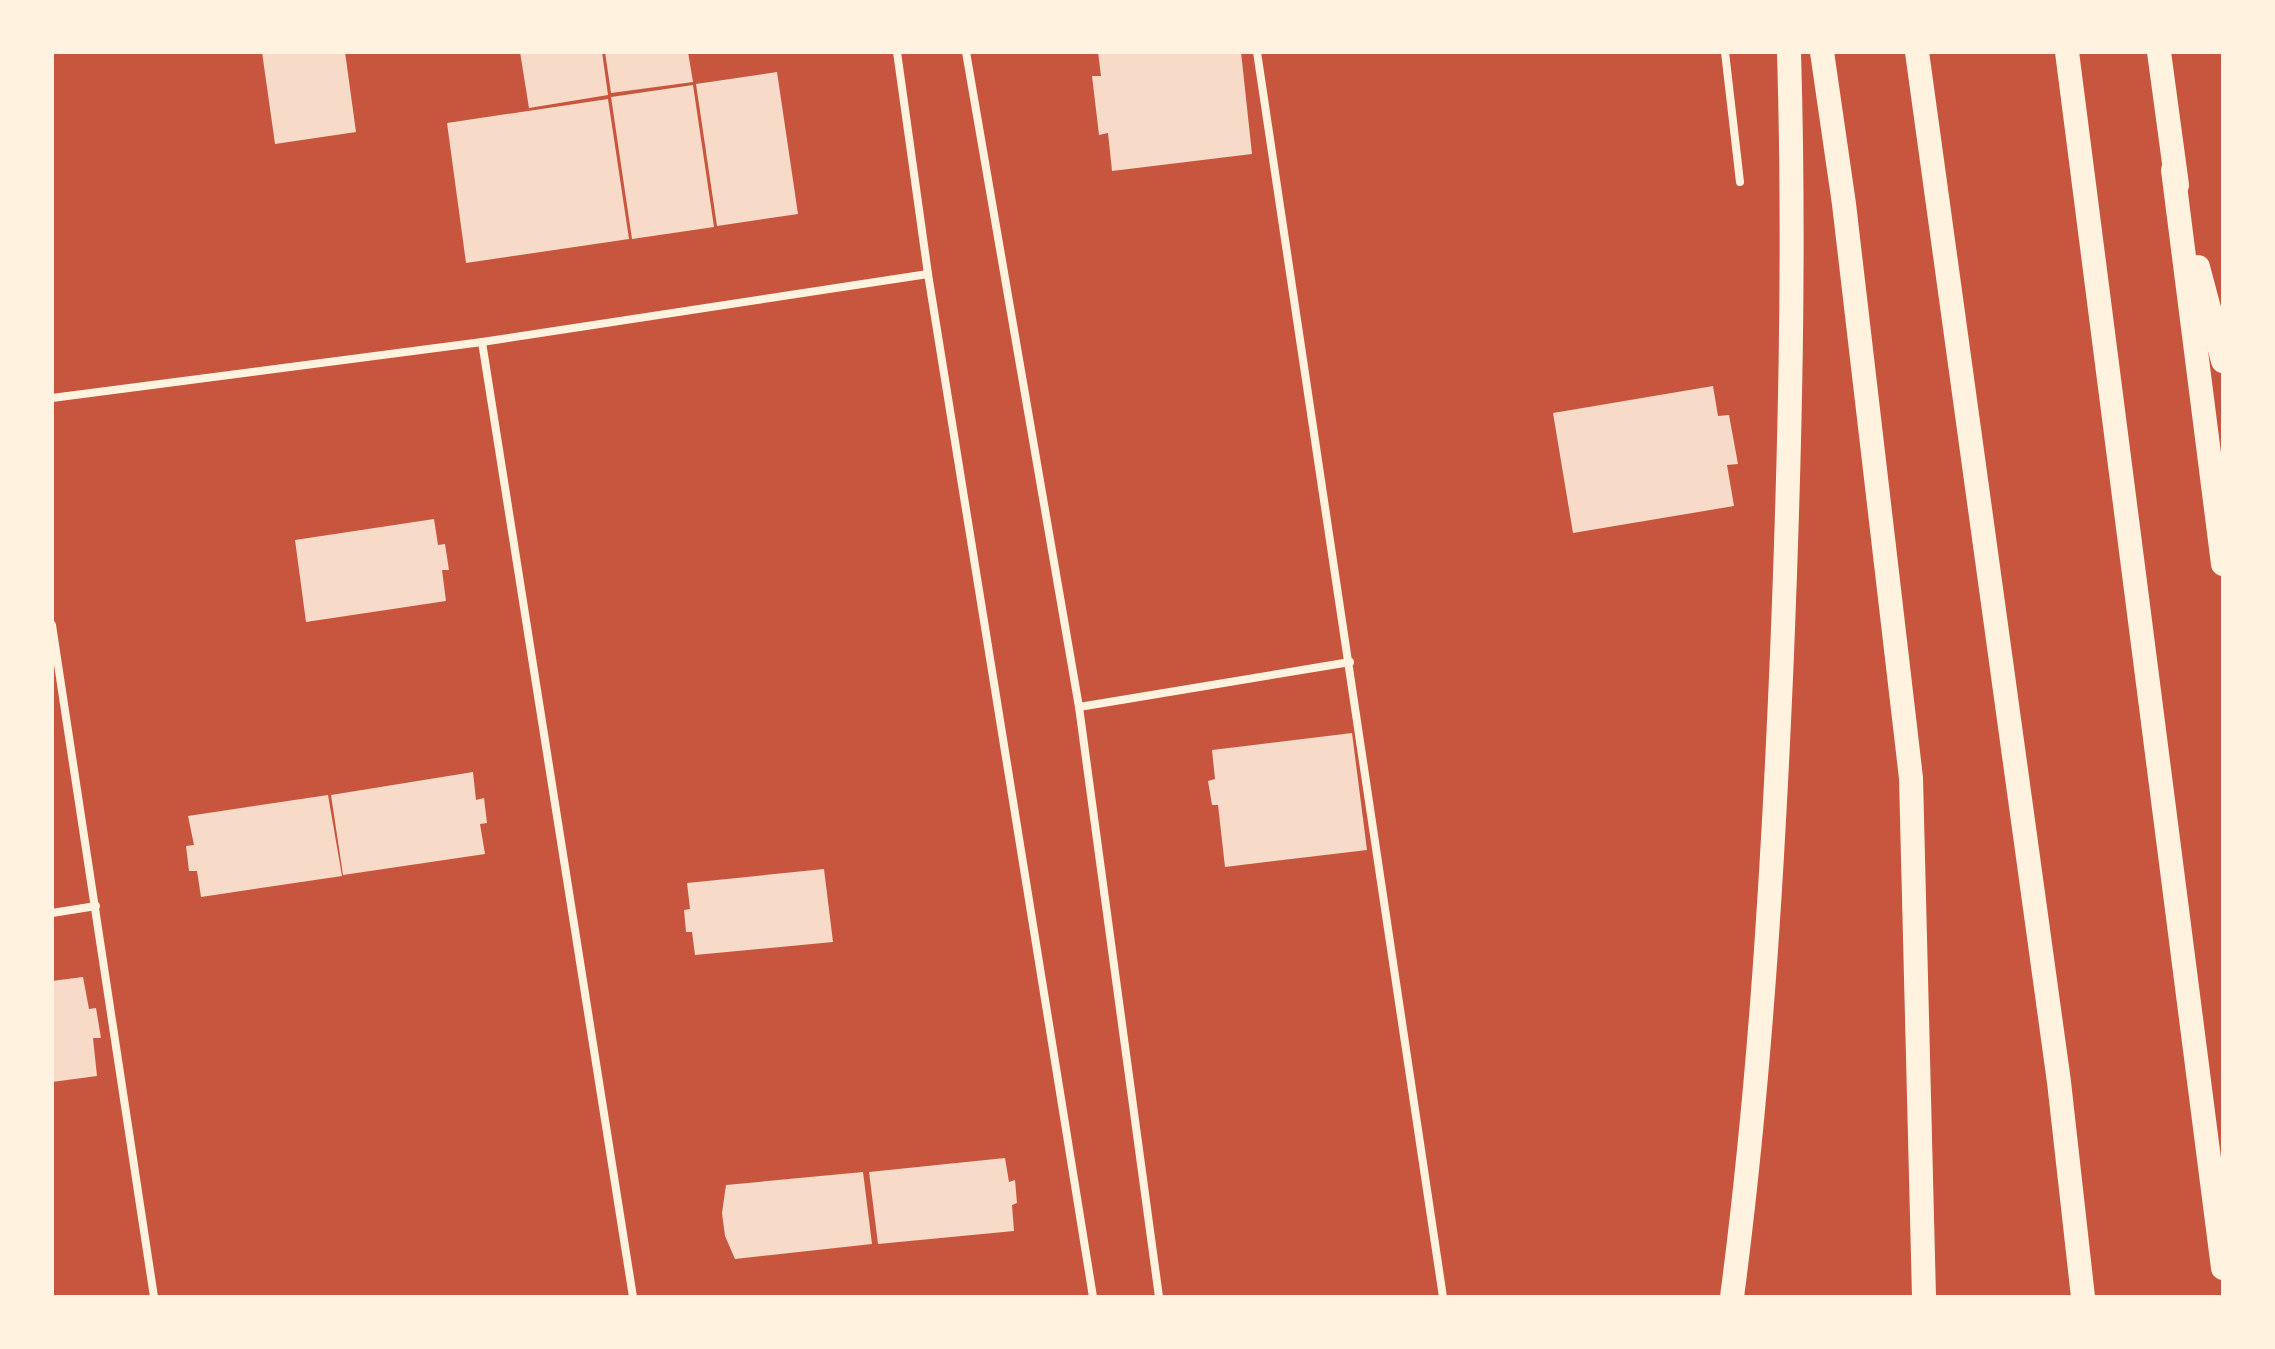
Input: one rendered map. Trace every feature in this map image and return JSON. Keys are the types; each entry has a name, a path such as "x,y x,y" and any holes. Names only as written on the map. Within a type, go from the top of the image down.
{"highway":[{"path":"1732,1297 1747,1183 1776,797 1791,418 1789,52"},
{"path":"1822,52 1844,204 1911,778 1924,1297"},
{"path":"1917,52 2059,1082 2083,1297"},
{"path":"2067,52 2223,1268"},
{"path":"2159,52 2223,564"},
{"path":"2173,170 2223,361"}],"street":[{"path":"897,52 928,274 1093,1297"},
{"path":"966,52 1079,707 1159,1297"},
{"path":"1257,52 1443,1297"},
{"path":"1725,52 1740,182"},
{"path":"52,398 482,342 928,274"},
{"path":"482,342 633,1297"},
{"path":"52,625 154,1297"},
{"path":"1079,707 1350,662"},
{"path":"52,913 96,906"}],"building":[{"path":"262,52 345,52 356,132 275,144"},
{"path":"520,52 602,52 608,95 529,108"},
{"path":"605,52 688,52 693,82 611,93"},
{"path":"1098,52 1241,52 1252,154 1112,171 1108,133 1099,135 1092,76 1101,76"},
{"path":"777,72 798,214 717,226 696,84"},
{"path":"693,85 714,227 632,239 611,97"},
{"path":"608,99 629,239 466,263 447,123"},
{"path":"1713,386 1718,416 1729,415 1738,464 1727,465 1734,506 1573,533 1553,413"},
{"path":"434,519 438,545 445,544 449,570 442,570 446,601 306,622 295,540"},
{"path":"1352,733 1367,850 1225,867 1218,805 1212,805 1208,781 1215,779 1212,750"},
{"path":"473,772 476,800 484,798 487,823 480,824 485,854 343,875 331,795"},
{"path":"328,795 342,876 201,897 197,871 189,871 186,846 194,845 188,816"},
{"path":"824,869 833,942 695,955 692,932 686,932 684,910 690,909 687,883"},
{"path":"83,977 89,1009 96,1008 101,1038 93,1038 97,1076 52,1082 52,981"},
{"path":"1005,1158 1009,1182 1015,1180 1017,1203 1012,1205 1014,1231 878,1244 869,1172"},
{"path":"863,1172 872,1244 735,1259 725,1236 722,1213 726,1185"}]}
